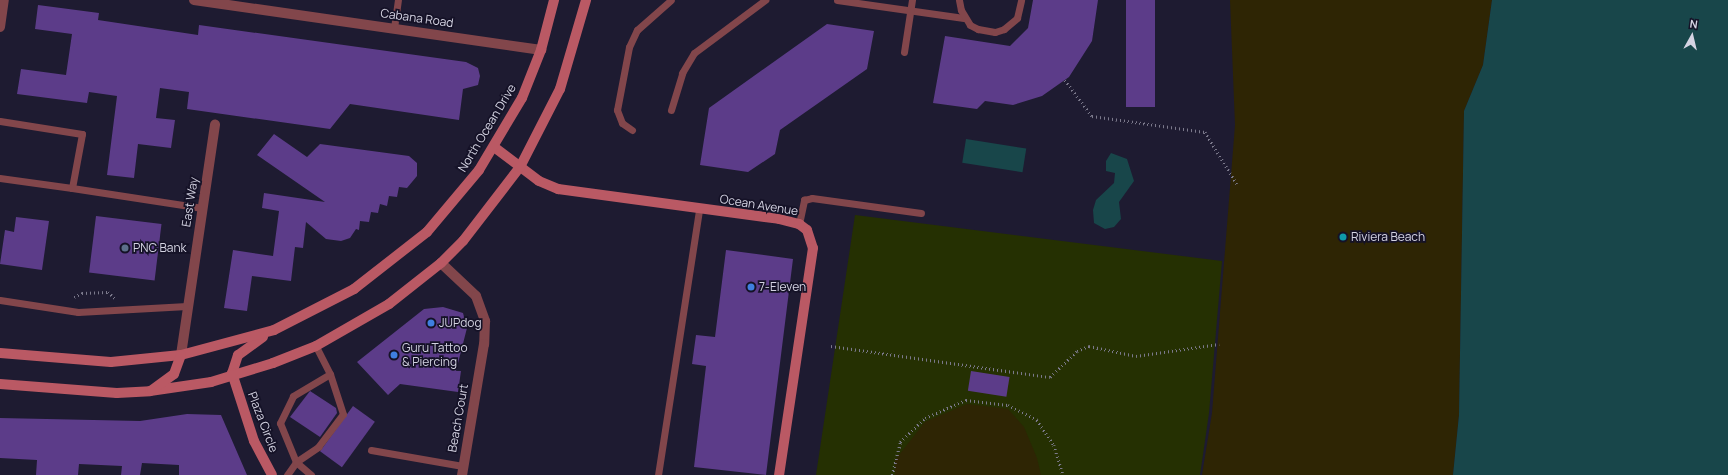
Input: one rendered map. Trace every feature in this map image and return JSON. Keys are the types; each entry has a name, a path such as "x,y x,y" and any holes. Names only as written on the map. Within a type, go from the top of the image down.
{"main road":[{"name":"North Ocean Drive","path":"274,330 307,316 359,286 426,232 469,184 494,147 522,98 541,50 554,0"},
{"path":"0,384 96,393 150,391 233,377 316,346 388,304 441,263 480,222 520,167 560,89 586,0"},
{"name":"Ocean Avenue","path":"494,147 539,181 558,189 799,224 811,237 813,248 779,475"},
{"path":"0,353 111,362 181,355 274,330"},
{"path":"233,377 233,366 238,355 274,330"},
{"path":"150,391 174,374 181,355"},
{"name":"Plaza Circle","path":"233,377 254,441 272,475"}],"street":[{"path":"0,27 4,0"},
{"name":"Cabana Road","path":"194,0 541,50"},
{"name":"East Way","path":"181,355 215,124"},
{"name":"Beach Court","path":"441,263 476,296 485,321 484,344 462,470"}],"lane":[{"path":"394,28 398,0"},
{"path":"632,130 622,123 617,110 629,47 637,30 671,0"},
{"path":"671,110 682,72 694,52 765,0"},
{"path":"837,0 964,18 978,29 986,32 1004,29 1017,18 1021,0"},
{"path":"904,52 912,0"},
{"path":"960,0 964,18"},
{"path":"0,121 82,134 72,188"},
{"path":"0,178 202,208"},
{"path":"799,224 804,200 812,198 921,213"},
{"path":"658,475 699,209"},
{"path":"0,300 78,312 187,306"},
{"path":"287,475 296,462 318,447 343,414 330,374 316,346"},
{"path":"311,475 296,462 280,423 293,396 330,374"},
{"path":"371,450 462,470"}],"path":[{"path":"1065,80 1092,116 1205,132 1237,184"},
{"path":"74,297 82,292 108,292 119,301"},
{"path":"831,346 1050,377 1077,351 1089,346 1136,356 1219,344"},
{"path":"892,475 900,442 924,418 966,400 1008,405 1037,420 1054,445 1063,475"}],"green space":[{"path":"855,215 1222,261 1209,413 1200,475 816,475"}],"sand":[{"name":"Riviera Beach","path":"1230,0 1492,0 1483,65 1464,111 1459,415 1453,475 1202,475 1212,413 1235,125"},
{"path":"967,404 1008,409 1024,427 1037,458 1041,475 895,475 895,460 925,422"}],"shaded area":[{"path":"1492,0 1728,0 1728,475 1453,475 1459,415 1464,111 1483,65"},
{"path":"966,139 1026,149 1022,172 962,163"},
{"path":"1111,153 1127,159 1134,181 1119,202 1121,219 1114,227 1105,229 1094,223 1093,210 1096,200 1114,183 1115,173 1106,171 1106,161"}],"building":[{"path":"1033,0 1098,0 1092,41 1069,77 1042,96 1013,105 985,101 977,109 933,103 945,36 1010,46 1028,28"},
{"path":"1126,0 1155,0 1155,107 1126,107"},
{"path":"38,5 99,13 98,20 198,35 199,25 466,62 478,68 480,76 478,85 463,89 459,120 350,104 330,129 187,109 189,92 160,88 156,118 175,120 171,148 138,144 134,178 107,175 117,96 89,92 87,103 17,94 21,69 66,75 72,34 35,29"},
{"path":"827,24 874,31 867,69 780,130 775,154 748,172 700,165 709,108"},
{"path":"274,134 307,157 320,144 409,156 417,163 417,176 407,188 399,187 397,197 389,196 387,206 380,204 378,213 371,212 369,222 360,221 359,230 356,229 350,238 341,241 326,239 306,222 303,248 295,247 291,281 252,276 247,311 224,308 233,250 273,256 279,211 262,208 264,193 325,202 257,155"},
{"name":"PNC Bank","path":"96,216 162,224 155,281 89,273"},
{"path":"16,217 49,221 42,270 0,264 5,230 14,232"},
{"path":"726,250 793,259 766,475 694,467 706,366 692,364 696,335 715,337"},
{"path":"443,307 463,313 467,328 456,371 461,371 458,392 400,384 388,395 357,362 424,309"},
{"path":"971,371 1010,377 1006,397 968,391"},
{"path":"310,391 336,408 337,413 320,437 290,417"},
{"path":"353,406 375,422 342,467 320,451"},
{"path":"187,414 221,415 247,475 179,475 179,465 142,463 140,475 121,475 122,466 79,464 78,475 36,475 37,460 0,458 0,418 140,421"}],"place":[{"name":"Riviera Beach","path":"1343,237"},
{"name":"PNC Bank","path":"125,248"},
{"name":"7-Eleven","path":"751,287"},
{"name":"JUPdog","path":"431,323"},
{"name":"Guru Tattoo & Piercing","path":"394,355"}]}
